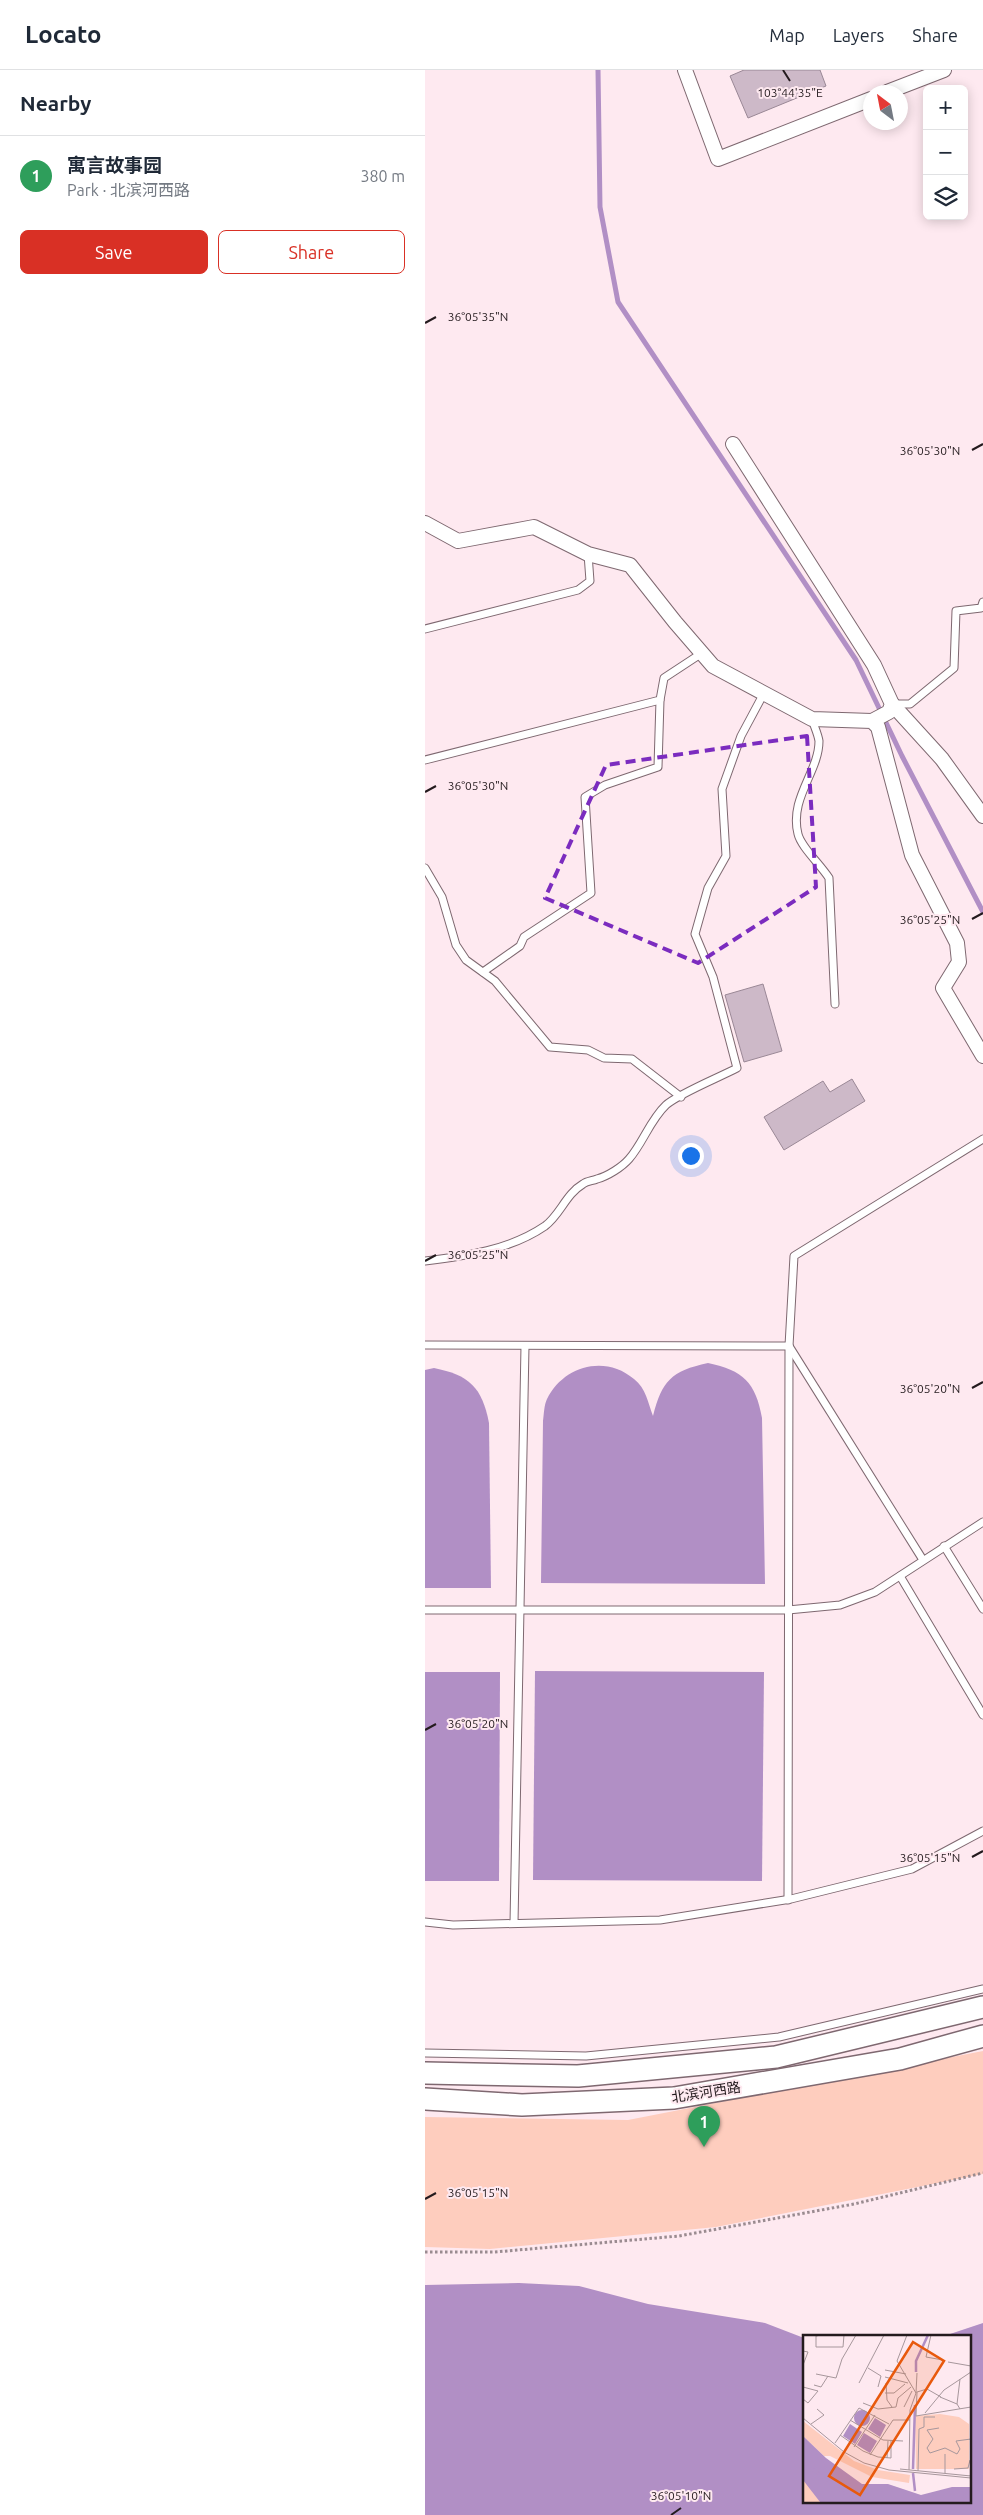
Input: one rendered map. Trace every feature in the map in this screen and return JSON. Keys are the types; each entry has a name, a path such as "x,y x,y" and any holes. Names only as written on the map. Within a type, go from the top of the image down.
{"main road":[{"name":"北滨河西路","path":"425,2073 578,2076 775,2057 983,2007"},
{"name":"北滨河西路","path":"425,2098 522,2105 674,2098 900,2059 983,2036"}],"street":[{"path":"685,70 718,159 863,102"},
{"path":"905,85 944,70"},
{"path":"733,444 873,664 890,708 942,759 983,816"},
{"path":"425,523 458,541 534,527 587,554 630,565 713,666 812,719 872,721 890,708"},
{"path":"872,721 878,727 912,855 957,943 959,962 943,988 983,1056"}],"lane":[{"path":"425,629 578,590 590,580 587,554"},
{"path":"890,708 910,704 954,668 956,610 981,608 983,602"},
{"path":"483,972 520,946 525,937 591,893 585,797 605,785 658,767 660,700 664,678 702,654"},
{"path":"425,1260 463,1256 497,1248 516,1242 546,1225 574,1190 585,1182 599,1179 629,1160 654,1120 667,1104 737,1068 713,977 695,934 708,888 725,856 722,789 741,736 764,693"},
{"path":"425,760 660,700"},
{"path":"812,719 819,740 801,792 796,817 798,835 805,849 818,862 829,878 835,1004"},
{"path":"425,868 441,897 456,945 466,960 495,981 550,1047 588,1050 604,1058 631,1059 681,1097"},
{"path":"788,1900 789,1346 794,1256 983,1139"},
{"path":"425,1345 789,1346"},
{"path":"514,1923 525,1346"},
{"path":"789,1346 923,1560"},
{"path":"425,1610 788,1610 841,1605 875,1592 983,1522"},
{"path":"944,1546 983,1610"},
{"path":"899,1576 983,1715"},
{"path":"425,1922 453,1925 660,1920 788,1900 912,1869 983,1831"},
{"path":"425,2052 586,2056 779,2038 983,1989"}],"path":[{"path":"425,2252 495,2252 679,2236 855,2204 983,2173"}],"highlighted area":[{"path":"807,736 816,887 698,963 545,898 606,765"}],"shaded area":[{"path":"708,1363 739,1374 752,1387 759,1406 762,1418 765,1584 541,1583 543,1421 546,1401 554,1388 563,1378 586,1367 610,1367 623,1371 638,1383 646,1396 653,1416 660,1394 670,1379 685,1370"},
{"path":"434,1368 456,1374 465,1379 478,1392 486,1411 489,1423 491,1588 425,1588 425,1370"},
{"path":"535,1671 764,1672 762,1881 533,1880"},
{"path":"425,1672 500,1672 499,1881 425,1881"},
{"path":"983,2051 983,2174 716,2227 490,2249 425,2247 425,2117 628,2120"},
{"path":"519,2283 579,2286 648,2304 765,2323 803,2338 803,2502 971,2502 971,2335 947,2335 983,2323 983,2515 425,2515 425,2285"}],"building":[{"path":"744,70 820,70 826,86 748,118 730,76"},
{"path":"763,984 782,1051 744,1062 725,995"},
{"path":"852,1079 865,1101 784,1150 764,1117 823,1081 830,1092"}],"waterway":[{"path":"598,70 600,207 618,302 856,660 902,756 983,912"}],"place":[{"name":"寓言故事园","path":"704,2147"}]}
